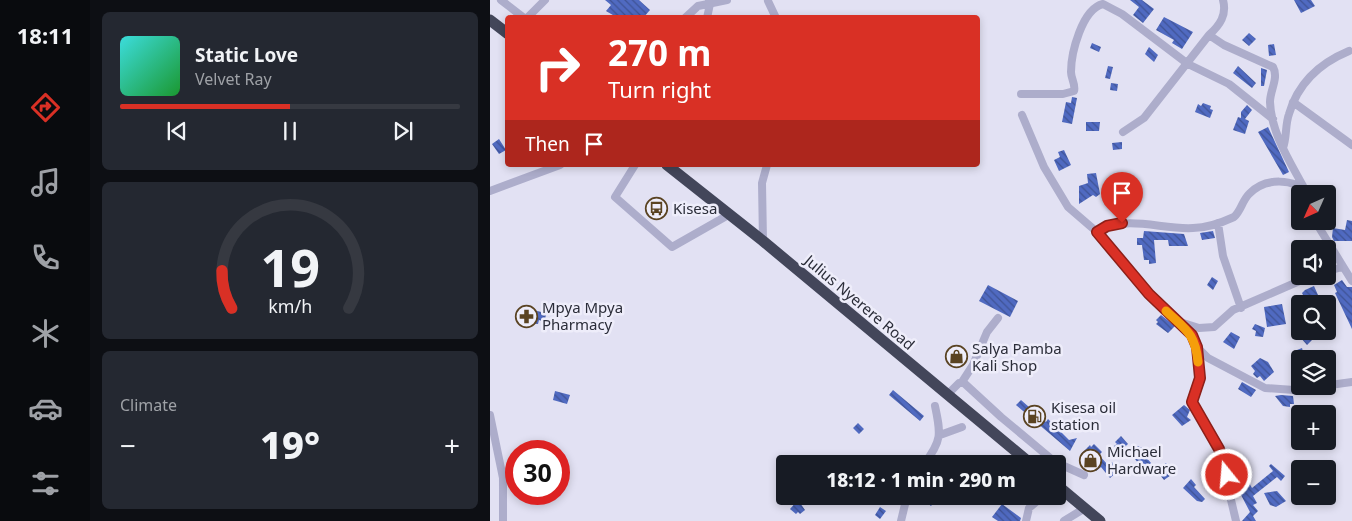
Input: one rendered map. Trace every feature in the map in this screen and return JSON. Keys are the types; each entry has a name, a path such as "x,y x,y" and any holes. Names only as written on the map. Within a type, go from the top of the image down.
{"highway":[{"path":"490,20 505,32"},
{"name":"Julius Nyerere Road","path":"670,167 763,240 1020,455"},
{"path":"1066,493 1100,521"}],"street":[{"path":"501,0 522,15"},
{"path":"529,15 545,0"},
{"path":"688,15 698,6 727,0"},
{"path":"767,0 774,15"},
{"path":"1124,132 1144,118 1188,64 1202,42 1222,20 1225,6 1223,0"},
{"path":"708,15 710,2"},
{"path":"1021,94 1064,94 1074,91 1071,74 1079,32 1094,9 1103,4 1122,14 1188,64 1229,84 1273,119"},
{"path":"1209,35 1224,45 1273,67 1276,77 1270,101 1273,119 1283,148 1302,185"},
{"path":"1283,148 1288,114 1307,77 1349,51"},
{"path":"1293,102 1352,145"},
{"path":"1022,115 1044,167 1068,207 1097,232 1129,272 1176,321 1189,331 1197,347 1208,358 1265,388 1294,390 1352,382"},
{"path":"490,191 555,167"},
{"path":"634,167 614,197 672,247 730,214"},
{"path":"763,240 762,183 766,167"},
{"path":"1097,232 1107,226 1122,223 1192,228 1218,223 1234,217 1248,194 1256,188 1286,180 1300,185"},
{"path":"1218,223 1223,256 1241,308"},
{"path":"1320,230 1352,281"},
{"path":"1336,269 1342,267"},
{"path":"1176,321 1199,328 1214,328 1228,314 1291,285"},
{"path":"948,394 962,382 973,366 987,332 998,318"},
{"path":"1197,347 1200,378 1192,402 1219,449 1236,521"},
{"path":"962,382 1055,462 1084,475"},
{"path":"931,455 940,435 935,406"},
{"path":"490,415 503,478 503,521"},
{"path":"940,435 962,426"},
{"path":"901,521 905,505"},
{"path":"1026,521 1029,508 1032,505"},
{"path":"1064,521 1084,508"}],"building":[{"path":"605,0 639,0 650,10 646,15 613,15 606,11 611,5"},
{"path":"1130,0 1142,0 1154,9 1143,23 1133,15 1139,7"},
{"path":"1294,0 1311,0 1315,6 1301,13"},
{"path":"1164,17 1193,32 1182,49 1172,43 1174,40 1156,30"},
{"path":"1249,33 1256,39 1249,46 1242,40"},
{"path":"1092,43 1101,47 1099,52 1090,48"},
{"path":"1274,44 1276,55 1269,56 1268,45"},
{"path":"1149,47 1158,55 1154,62 1145,54"},
{"path":"1108,66 1113,67 1110,79 1105,78"},
{"path":"1238,66 1256,83 1252,88 1233,73"},
{"path":"1261,68 1267,70 1264,86 1261,86"},
{"path":"1111,83 1118,84 1117,91 1110,90"},
{"path":"1072,97 1077,98 1072,124 1062,122 1066,102 1071,103"},
{"path":"1203,103 1211,106 1210,109 1213,110 1210,118 1195,112 1198,104 1201,106"},
{"path":"1247,105 1252,110 1245,119 1249,121 1245,134 1233,130 1238,117 1241,118 1241,112"},
{"path":"1086,122 1100,122 1099,131 1086,131"},
{"path":"1268,127 1289,172 1283,175 1258,132"},
{"path":"499,139 505,151 499,154 492,144"},
{"path":"1122,142 1122,149 1113,150 1112,143"},
{"path":"1064,150 1071,165 1059,171 1054,160 1060,157 1058,152"},
{"path":"1096,173 1100,194 1096,197 1093,195 1079,204 1079,186 1088,183 1087,174"},
{"path":"1347,220 1352,221 1352,241 1334,240 1333,230 1345,230"},
{"path":"1144,231 1184,234 1188,246 1169,246 1168,240 1154,240 1156,263 1149,264 1149,260 1144,260 1142,245 1137,245 1137,238 1143,238"},
{"path":"1213,231 1215,238 1202,240 1200,233"},
{"path":"1212,277 1218,281 1213,290 1207,285"},
{"path":"1342,280 1347,287 1352,287 1352,329 1335,293 1337,292 1334,285"},
{"path":"988,285 1018,301 1010,317 979,301"},
{"path":"1314,286 1318,295 1303,295 1302,293"},
{"path":"1282,304 1286,324 1267,327 1264,307"},
{"path":"528,309 546,313 545,322 539,320 538,324 528,323 529,319 526,319"},
{"path":"1161,315 1175,326 1168,333 1156,324 1158,322 1156,320"},
{"path":"1255,324 1265,328 1263,337 1255,336 1256,331 1252,329"},
{"path":"1231,332 1240,337 1234,349 1223,342"},
{"path":"1303,340 1312,340 1307,345"},
{"path":"1260,358 1268,362 1274,372 1264,381 1260,376 1257,378 1253,374 1255,371 1251,366"},
{"path":"1242,382 1256,390 1251,397 1238,389"},
{"path":"893,390 924,416 920,421 889,395"},
{"path":"555,391 570,395 567,404 553,400"},
{"path":"1275,396 1293,396 1294,404 1290,404 1290,407 1283,406"},
{"path":"1021,400 1046,422 1048,419 1069,440 1077,438 1070,451 1016,405"},
{"path":"1184,405 1190,410 1187,417 1191,420 1182,426 1172,415"},
{"path":"858,423 864,429 859,434 853,428"},
{"path":"1121,436 1128,444 1119,452 1114,446"},
{"path":"1094,444 1102,452 1099,455 1107,464 1112,462 1117,472 1110,478 1101,467 1096,471 1081,454 1090,445 1091,447"},
{"path":"1138,446 1142,447 1149,454 1146,457 1151,463 1144,469 1130,454"},
{"path":"1166,463 1174,473 1164,480 1156,470"},
{"path":"1214,464 1219,474 1216,473 1212,478 1207,473"},
{"path":"1271,464 1285,476 1281,481 1277,477 1253,496 1257,503 1253,505 1258,511 1253,516 1256,521 1242,521 1250,512 1231,476 1237,473 1242,481 1248,481 1252,488 1273,471 1269,466"},
{"path":"1191,479 1196,485 1194,487 1205,499 1202,502 1197,501 1183,488"},
{"path":"1277,491 1286,501 1276,507 1270,505 1264,493"},
{"path":"794,505 802,505 805,510 800,514 798,512 796,514 790,509"},
{"path":"1001,505 1003,505 1021,518 1020,521 998,521 992,517"},
{"path":"880,507 886,511 880,519 875,515"}],"slow traffic":[{"path":"1166,311 1192,335 1197,347 1198,362"}],"place":[{"name":"Kisesa","path":"657,208"},
{"name":"Mpya Mpya Pharmacy","path":"526,316"},
{"name":"Salya Pamba Kali Shop","path":"956,357"},
{"name":"Kisesa oil station","path":"1035,416"},
{"name":"Michael Hardware","path":"1091,460"}],"route":[{"path":"1122,223 1107,226 1097,232 1149,294 1192,335 1197,347 1200,378 1192,402 1219,449 1227,475"}]}
